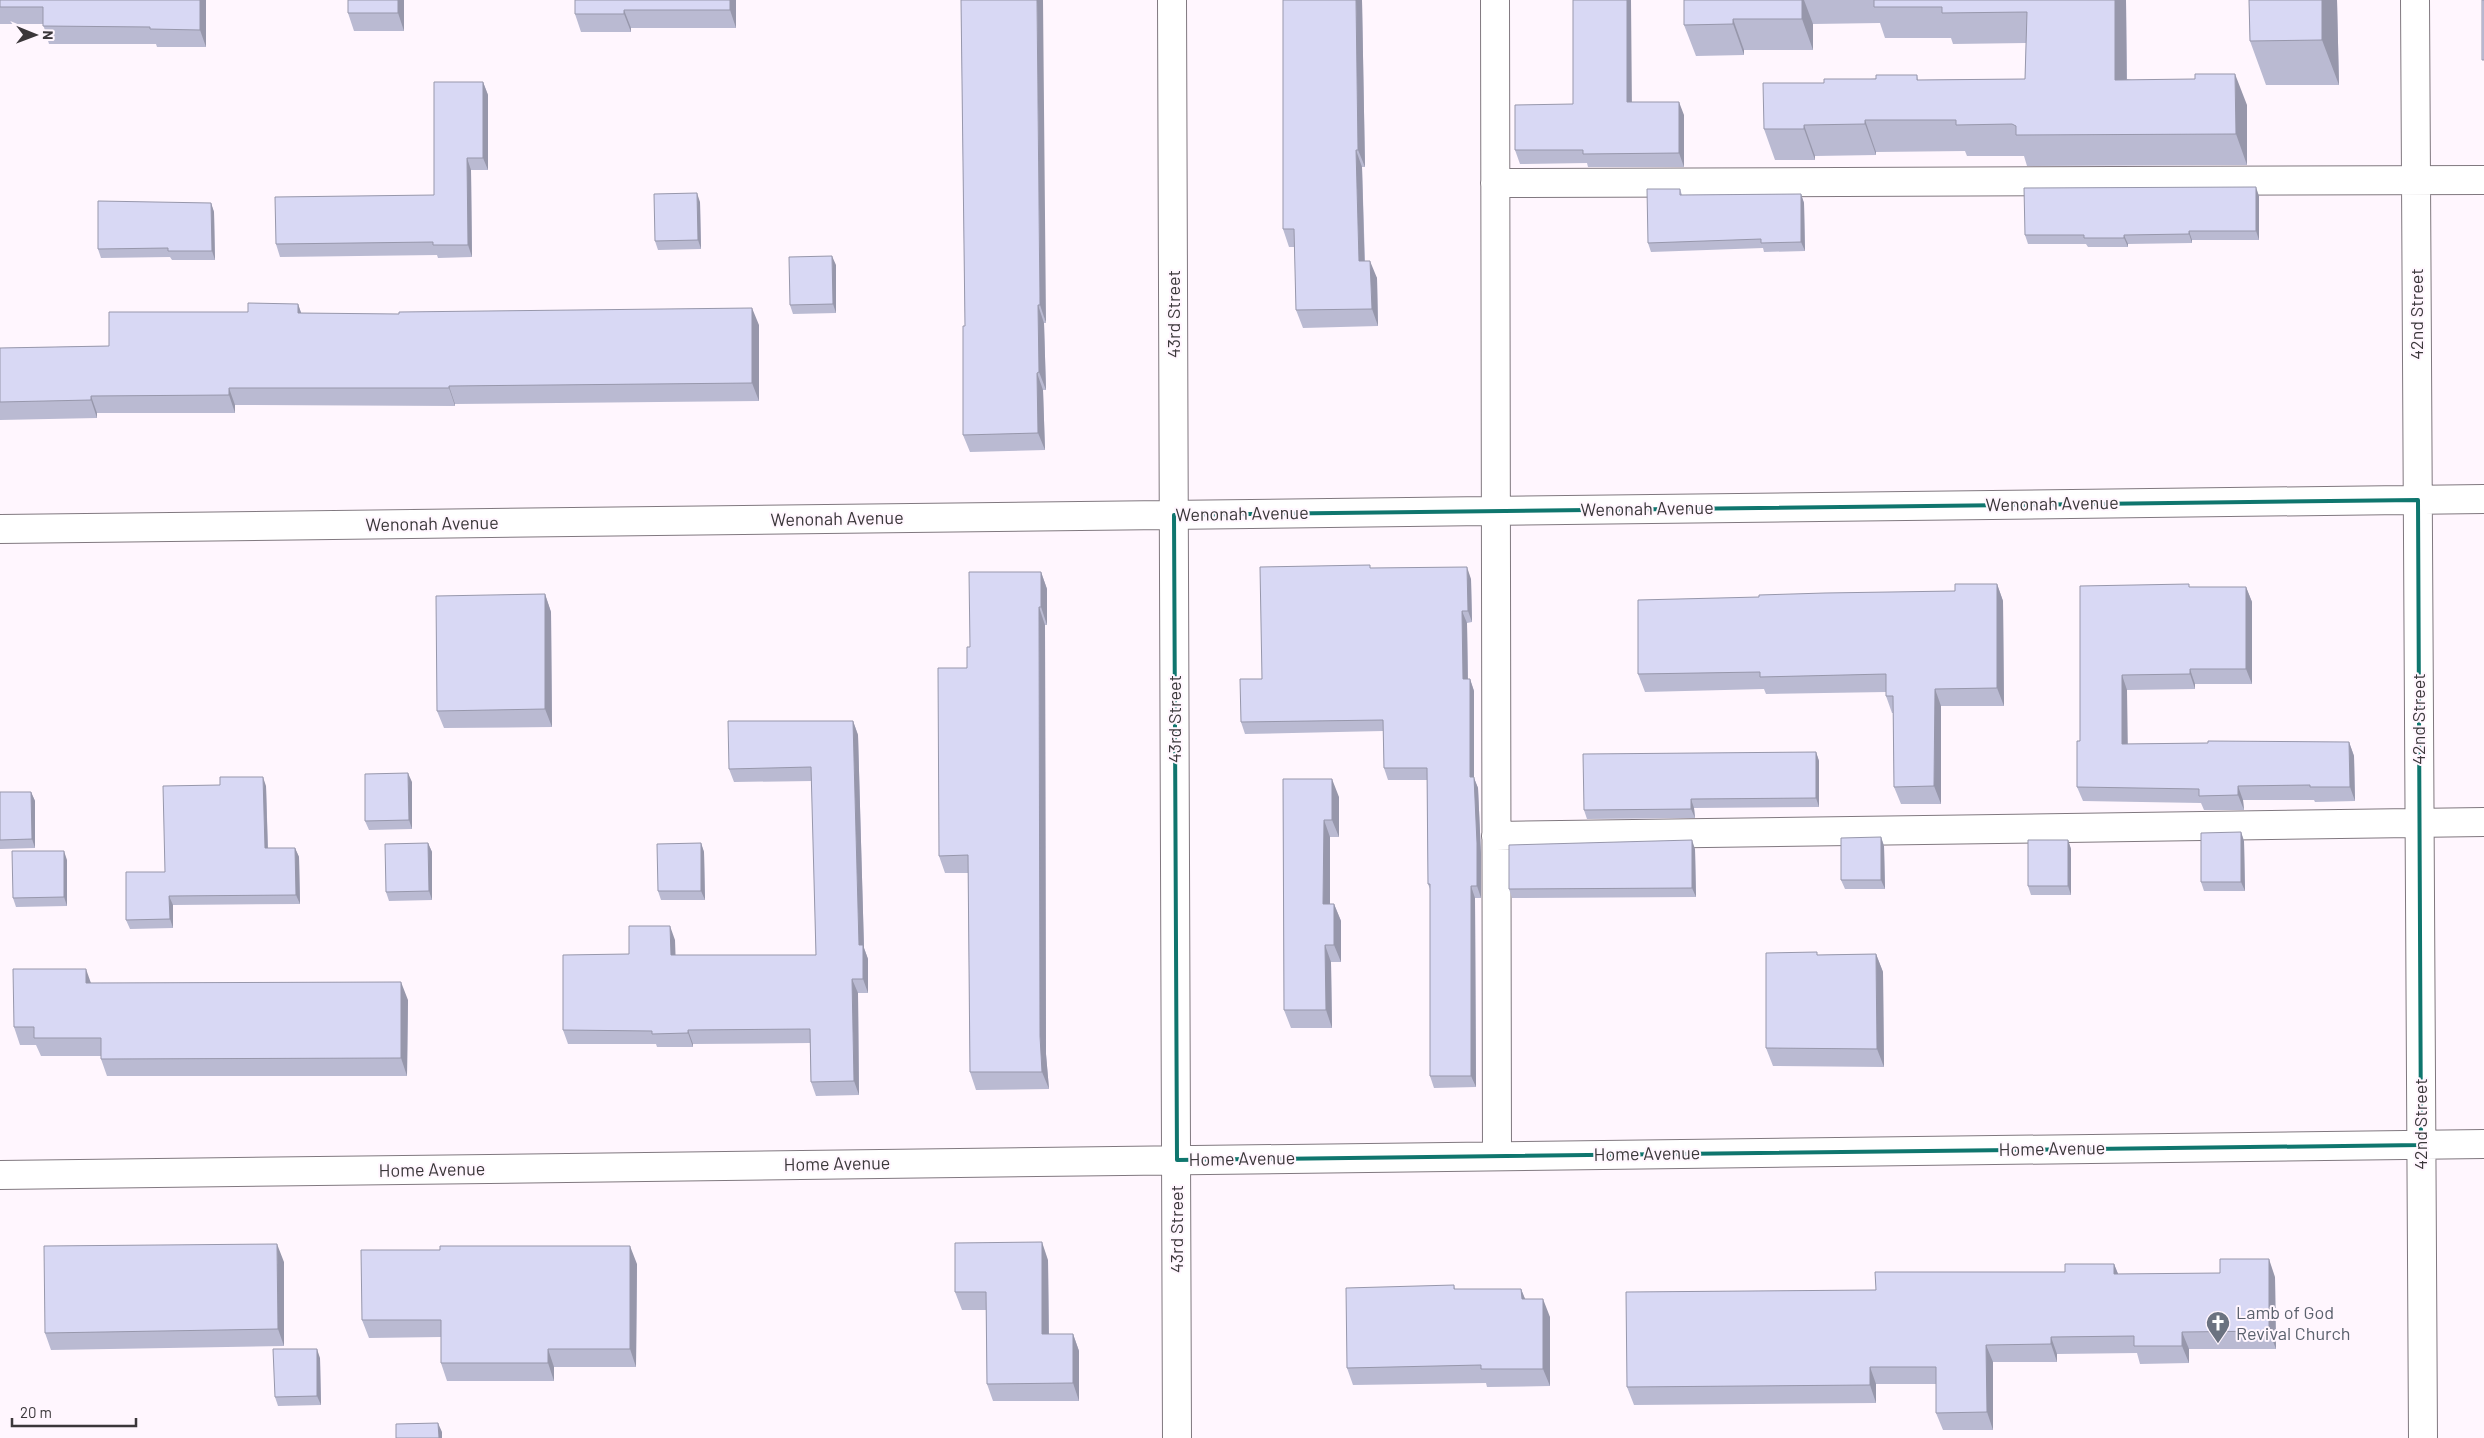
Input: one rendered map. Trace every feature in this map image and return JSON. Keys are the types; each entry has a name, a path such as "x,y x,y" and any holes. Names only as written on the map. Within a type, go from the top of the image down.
{"street":[{"name":"43rd Street","path":"1172,0 1178,1438"},
{"path":"1495,0 1497,1156"},
{"name":"42nd Street","path":"2415,0 2423,1438"},
{"path":"1495,183 2484,180"},
{"name":"Wenonah Avenue","path":"0,529 2484,499"},
{"path":"1496,836 2484,822"},
{"name":"Home Avenue","path":"0,1175 2484,1144"}],"highlighted area":[{"path":"2418,500 2421,1145 1177,1160 1174,515"}],"building":[{"path":"0,0 200,0 200,30 150,29 150,27 43,26 43,7 0,7"},
{"path":"348,0 398,0 398,13 348,13"},
{"path":"575,0 730,0 730,10 624,10 624,14 575,14"},
{"path":"961,0 1037,0 1040,305 1038,305 1038,433 963,435 963,326 965,326"},
{"path":"1283,0 1356,0 1358,150 1356,150 1359,261 1370,261 1372,309 1296,310 1294,229 1283,229"},
{"path":"1573,0 1627,0 1627,102 1679,102 1679,153 1583,154 1583,150 1515,150 1515,105 1573,104"},
{"path":"1684,0 1802,0 1802,19 1733,19 1733,24 1684,25"},
{"path":"1874,0 2115,0 2115,80 2195,79 2195,74 2235,74 2236,134 2016,135 2016,126 2012,124 1956,125 1956,120 1865,120 1865,124 1804,125 1804,129 1764,129 1763,83 1824,83 1824,79 1876,79 1876,75 1917,75 1917,80 2025,79 2027,12 1942,13 1942,7 1874,7"},
{"path":"2249,0 2322,0 2322,40 2250,41"},
{"path":"2482,0 2484,0 2484,60 2482,60"},
{"path":"434,82 483,82 483,158 467,158 468,245 433,245 433,242 276,244 275,197 434,195"},
{"path":"2256,187 2256,231 2189,231 2189,234 2124,235 2124,238 2084,238 2084,235 2025,235 2024,188"},
{"path":"1647,189 1680,189 1680,195 1801,194 1801,242 1761,243 1761,239 1648,243"},
{"path":"697,193 698,240 655,241 654,194"},
{"path":"98,201 211,203 212,251 168,251 168,248 98,249"},
{"path":"832,256 833,304 790,305 789,257"},
{"path":"248,303 298,304 298,313 399,314 399,312 752,308 752,383 449,386 449,388 229,388 229,395 91,396 91,400 0,402 0,348 109,346 109,312 248,312"},
{"path":"1370,565 1370,568 1467,567 1468,611 1462,611 1463,679 1470,679 1470,777 1474,777 1477,843 1477,886 1471,886 1471,1076 1430,1076 1430,884 1428,884 1427,768 1384,768 1383,720 1241,722 1240,679 1262,679 1260,567"},
{"path":"969,572 1041,572 1041,607 1039,607 1040,1036 1042,1072 970,1072 968,855 939,856 938,668 967,668 967,647 970,647"},
{"path":"1955,584 1997,584 1997,688 1935,689 1934,786 1894,787 1893,696 1886,696 1886,674 1760,677 1760,672 1638,674 1638,600 1759,597 1759,595 1825,593 1955,591"},
{"path":"2189,584 2189,587 2246,587 2246,669 2190,669 2190,674 2122,675 2122,744 2208,743 2208,741 2349,742 2350,787 2310,787 2310,785 2238,786 2238,795 2199,796 2199,789 2077,787 2077,741 2080,741 2080,586"},
{"path":"545,594 545,709 437,711 436,596"},
{"path":"728,721 853,721 859,945 863,945 863,979 852,979 854,1081 811,1082 810,1029 688,1030 688,1033 652,1034 652,1031 563,1030 563,955 629,954 629,926 670,926 671,955 816,955 811,767 729,769"},
{"path":"1816,752 1816,798 1691,799 1691,809 1584,810 1583,754"},
{"path":"408,773 409,820 365,821 365,774"},
{"path":"220,777 263,777 265,848 295,848 296,895 169,896 170,919 126,920 126,872 165,872 163,786 220,785"},
{"path":"1283,779 1332,779 1332,820 1324,820 1323,904 1334,904 1334,945 1325,945 1326,1010 1284,1010"},
{"path":"0,792 31,792 32,839 0,840"},
{"path":"2241,832 2241,882 2201,882 2201,833"},
{"path":"1881,837 1881,880 1841,880 1841,838"},
{"path":"1692,840 1692,888 1509,889 1509,845"},
{"path":"2028,840 2068,840 2068,886 2028,886"},
{"path":"428,843 429,891 386,892 385,844"},
{"path":"701,843 701,891 658,891 657,844"},
{"path":"12,851 64,851 64,897 13,898"},
{"path":"1817,952 1817,955 1876,954 1877,1049 1766,1048 1766,953"},
{"path":"13,969 86,969 86,983 401,982 401,1058 101,1059 101,1038 34,1038 34,1027 14,1027"},
{"path":"1042,1242 1042,1334 1073,1334 1073,1383 987,1384 986,1292 955,1292 955,1243"},
{"path":"277,1244 278,1329 45,1333 44,1246"},
{"path":"440,1246 630,1246 630,1349 548,1349 548,1363 441,1363 441,1320 362,1320 361,1250 440,1250"},
{"path":"2220,1259 2269,1259 2269,1331 2182,1332 2182,1346 2134,1346 2134,1336 2051,1337 2051,1344 1986,1345 1987,1412 1936,1413 1936,1367 1870,1367 1870,1385 1627,1387 1626,1292 1876,1290 1875,1272 2065,1272 2065,1264 2114,1264 2114,1274 2220,1273"},
{"path":"1454,1285 1454,1289 1521,1289 1522,1299 1543,1299 1543,1369 1481,1369 1481,1365 1347,1368 1346,1288"},
{"path":"273,1349 317,1349 317,1396 275,1397"},
{"path":"438,1423 439,1438 396,1438 396,1424"}],"place":[{"name":"Lamb of God Revival Church","path":"2218,1344"}]}
